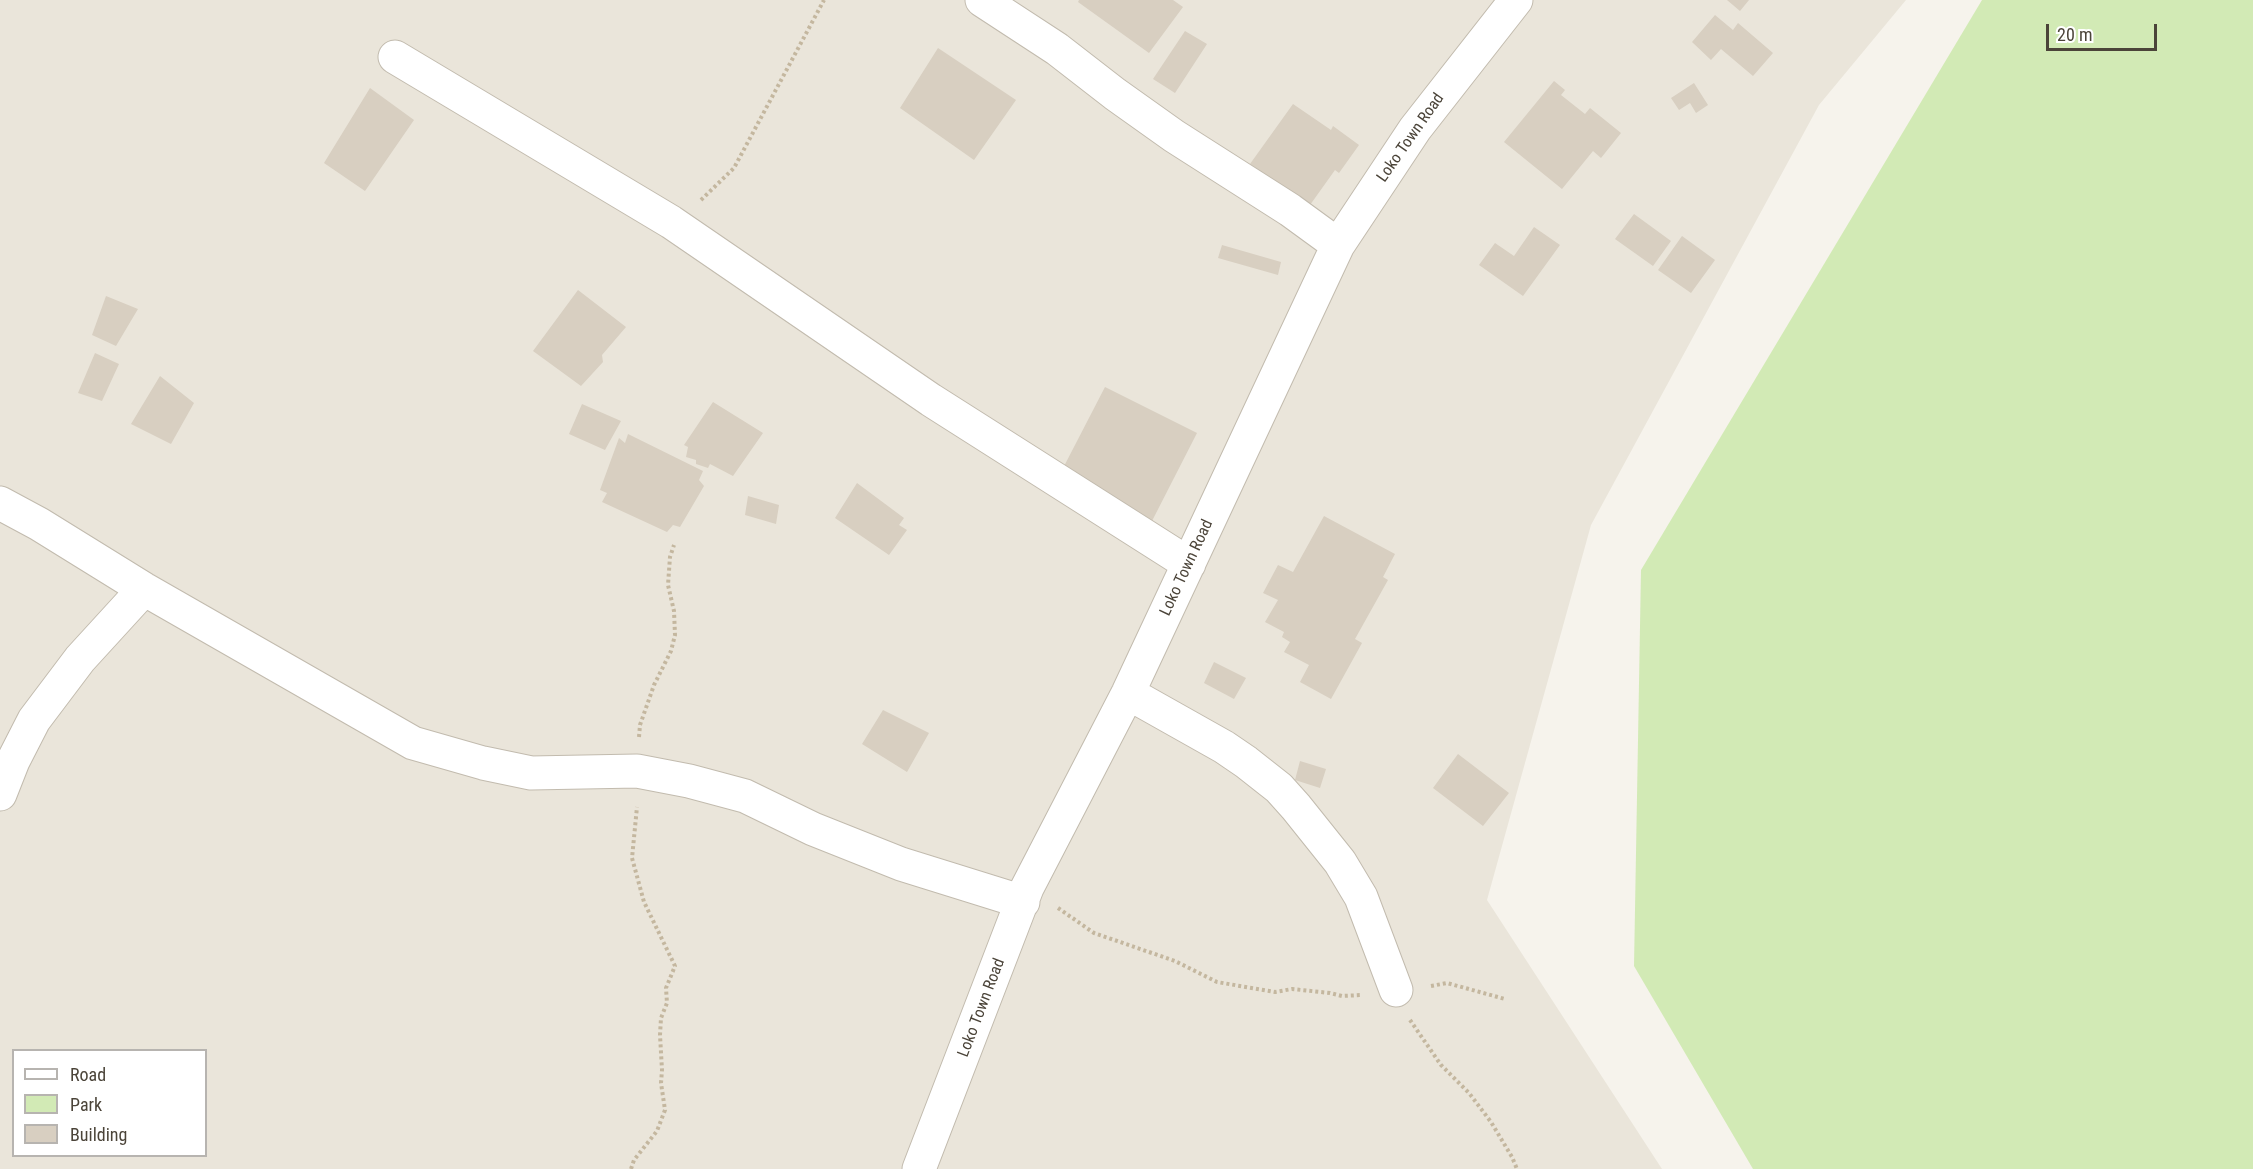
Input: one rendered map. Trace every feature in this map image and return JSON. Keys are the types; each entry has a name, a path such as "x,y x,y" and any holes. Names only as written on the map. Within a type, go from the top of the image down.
{"street":[{"path":"982,0 1057,49 1174,136 1290,210 1338,245"},
{"name":"Loko Town Road","path":"919,1169 1025,895 1128,693 1338,245 1415,129 1516,0"},
{"path":"395,57 671,222 931,400 1188,564"},
{"path":"0,503 39,524 144,589 413,742 483,763 531,773 637,771 689,781 745,796 813,829 901,864 1025,895"},
{"path":"0,794 13,761 34,720 80,659 144,589"},
{"path":"1128,693 1232,752 1279,788 1340,862 1361,897 1396,990"}],"path":[{"path":"671,222 697,204 734,168 824,0"},
{"path":"631,1169 634,1160 657,1131 664,1110 660,1035 667,1003 666,988 675,966 644,902 632,858 637,819 640,725 675,635 674,611 668,585 670,557 674,545"},
{"path":"1025,895 1094,933 1175,961 1217,982 1275,992 1292,989 1342,996 1411,990 1446,983 1505,999"},
{"path":"1396,990 1409,1019 1441,1065 1469,1093 1491,1122 1517,1169"}],"shaded area":[{"path":"0,0 1906,0 1819,105 1591,525 1487,900 1662,1169 0,1169"}],"green space":[{"path":"1982,0 2253,0 2253,1169 1753,1169 1634,966 1641,570"}],"building":[{"path":"1079,0 1173,0 1183,7 1149,53 1078,2"},
{"path":"1727,0 1749,0 1740,11"},
{"path":"1715,15 1733,30 1738,23 1773,53 1753,76 1721,49 1711,60 1692,42"},
{"path":"1185,31 1207,44 1175,93 1153,79"},
{"path":"938,48 1016,100 974,160 900,108"},
{"path":"1554,81 1565,90 1561,95 1585,114 1590,108 1621,133 1601,158 1593,151 1562,189 1504,142"},
{"path":"1694,83 1708,105 1696,113 1690,103 1679,110 1671,98"},
{"path":"370,88 414,120 365,191 324,163"},
{"path":"1293,104 1331,130 1333,126 1359,145 1339,173 1335,170 1310,205 1250,164"},
{"path":"1634,214 1671,241 1653,266 1615,239"},
{"path":"1534,227 1560,245 1523,296 1479,265 1495,243 1514,256"},
{"path":"1682,236 1715,260 1691,293 1658,270"},
{"path":"1222,245 1281,262 1278,275 1218,258"},
{"path":"578,290 626,327 602,355 603,362 581,386 533,351"},
{"path":"106,296 138,309 116,346 92,335"},
{"path":"95,353 119,364 102,401 78,393"},
{"path":"160,376 194,403 171,444 131,424"},
{"path":"1105,387 1197,433 1152,521 1060,474"},
{"path":"713,402 763,433 733,476 710,464 708,468 696,464 696,460 686,457 688,447 684,445"},
{"path":"582,404 621,421 605,450 569,434"},
{"path":"628,434 703,471 699,480 704,486 680,527 673,525 667,532 602,502 607,493 600,490 619,438 625,443"},
{"path":"857,483 904,518 899,525 907,530 889,555 835,518"},
{"path":"748,496 779,505 776,524 745,515"},
{"path":"1324,516 1395,554 1383,577 1388,580 1355,639 1362,643 1331,699 1300,682 1309,665 1284,652 1290,642 1282,637 1284,632 1265,622 1278,600 1263,593 1278,565 1293,572"},
{"path":"1214,662 1246,678 1234,699 1204,683"},
{"path":"883,710 929,733 907,772 862,744"},
{"path":"1458,754 1509,793 1483,826 1433,788"},
{"path":"1300,761 1326,769 1320,788 1295,780"}]}
